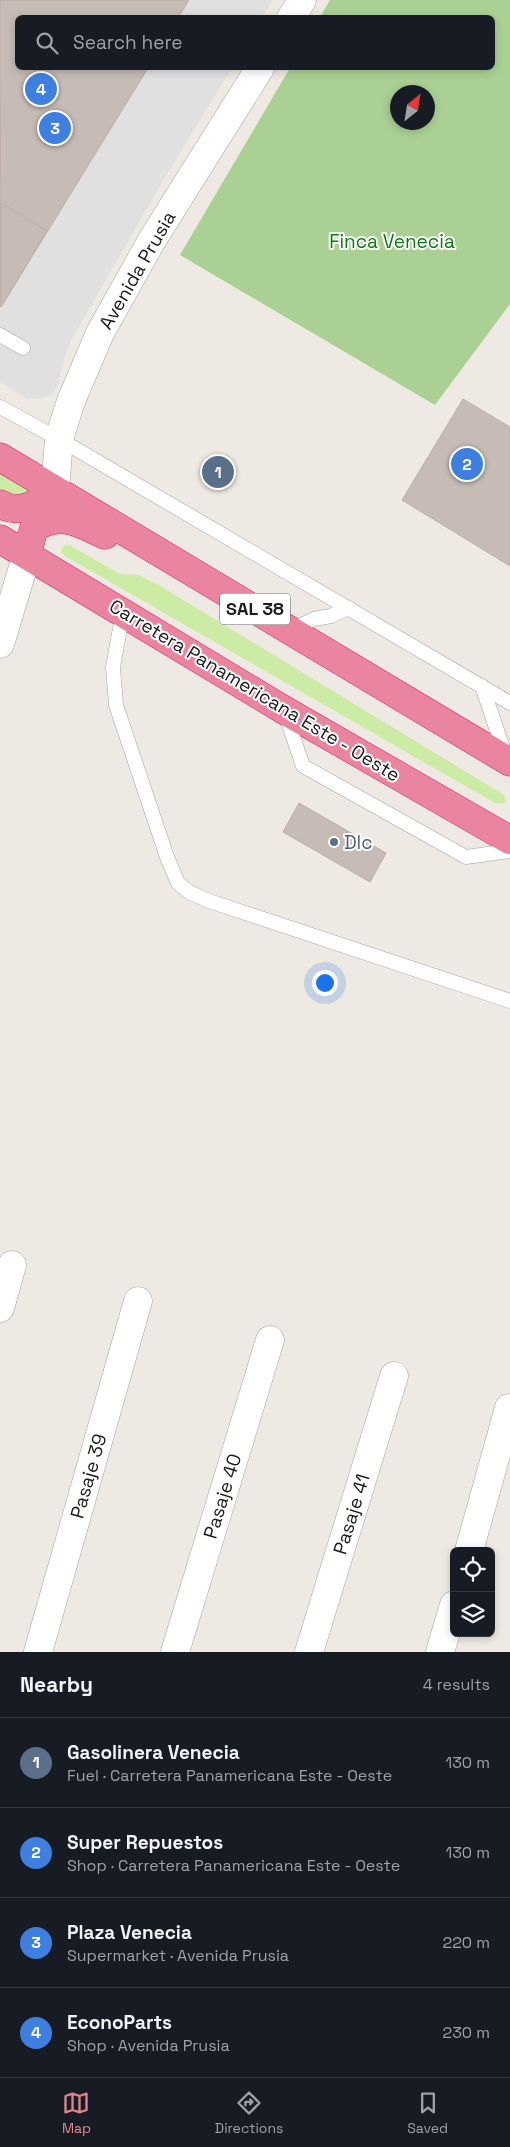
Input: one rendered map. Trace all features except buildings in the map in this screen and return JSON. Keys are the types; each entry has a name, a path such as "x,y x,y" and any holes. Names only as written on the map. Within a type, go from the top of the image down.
{"highway":[{"name":"SAL 38","path":"0,457 508,762"},
{"path":"0,504 6,508 24,508 37,504 54,490"},
{"path":"27,554 34,528 43,522 56,518 77,523 110,537 274,632 291,630"},
{"name":"Carretera Panamericana Este - Oeste","path":"0,539 284,710 510,840"}],"street":[{"path":"293,15 302,0"},
{"name":"Avenida Prusia","path":"54,490 59,439 71,401 100,332 125,286 259,70"},
{"path":"0,644 27,554"},
{"path":"0,1308 12,1265"},
{"name":"Pasaje 39","path":"38,1652 138,1301"},
{"name":"Pasaje 40","path":"175,1652 270,1340"},
{"name":"Pasaje 41","path":"309,1652 394,1376"},
{"path":"470,1547 509,1408"},
{"path":"440,1652 450,1618"}],"lane":[{"path":"0,335 23,348"},
{"path":"0,407 59,439 510,703"},
{"path":"291,630 314,618 331,616 349,608"},
{"path":"123,612 113,667 116,705 178,883 189,892 209,901 510,1000"},
{"path":"482,686 508,762"},
{"path":"284,710 303,766 466,857 510,851"}],"green space":[{"name":"Finca Venecia","path":"330,0 510,0 510,304 435,405 180,255 289,70 495,70 495,15 321,15"},
{"path":"0,470 35,490 31,494 0,496"},
{"path":"69,545 120,574 139,575 157,584 504,795 506,802 495,803 65,556 61,552 63,546"}],"shaded area":[{"path":"189,0 273,0 263,15 180,15"},
{"path":"147,70 231,70 158,189 72,339 63,362 58,385 52,394 43,398 27,399 0,382 0,306"}],"place":[{"name":"EconoParts","path":"41,89"},
{"name":"Plaza Venecia","path":"55,128"},
{"name":"Super Repuestos","path":"467,464"},
{"name":"Gasolinera Venecia","path":"218,472"},
{"name":"Dlc","path":"334,842"}]}
